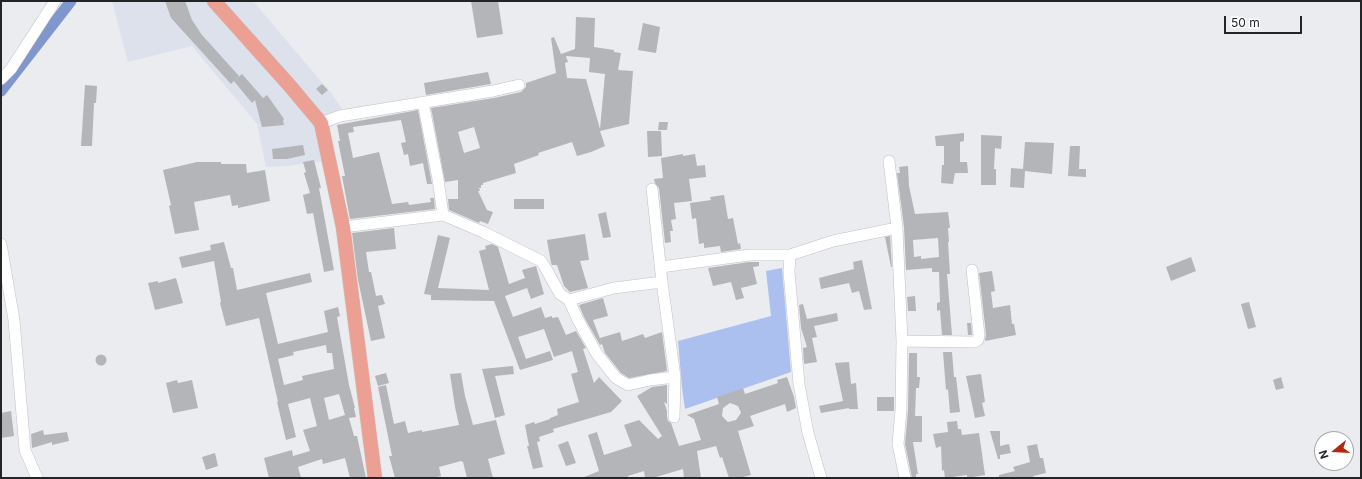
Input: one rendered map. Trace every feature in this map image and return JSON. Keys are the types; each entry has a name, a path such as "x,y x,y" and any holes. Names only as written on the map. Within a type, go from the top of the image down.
{"main road":[{"path":"214,1 321,123 343,227 375,478"}],"street":[{"path":"1,79 11,69 55,1"},
{"path":"321,123 340,116 493,91 519,85"},
{"path":"423,102 438,179 443,216"},
{"path":"888,161 897,228 902,341 901,410 898,444 905,478"},
{"path":"652,189 662,282 675,376 674,417"},
{"path":"343,227 443,216 483,232 541,261 546,267 560,294 569,300 578,320 597,354 616,378 628,385 675,376"},
{"path":"661,267 749,255 790,255 833,241 897,228"},
{"path":"1,244 14,320 25,450 37,478"},
{"path":"790,255 789,272 799,384 808,433 821,478"},
{"path":"902,341 974,342 978,340 979,335 972,270"},
{"path":"569,300 614,288 662,282"}],"shaded area":[{"path":"112,1 253,1 331,93 347,116 325,131 324,161 288,166 266,167 257,124 192,46 128,62"},
{"path":"782,268 791,372 685,409 678,341 771,316 766,271"}],"building":[{"path":"165,1 185,1 192,20 202,35 239,76 231,84 171,18"},
{"path":"471,1 498,1 503,34 477,38"},
{"path":"576,17 595,18 594,47 614,50 614,52 621,53 618,70 633,71 629,124 600,131 605,146 591,152 577,156 572,142 538,153 539,155 514,164 516,173 483,183 481,188 479,188 480,191 478,191 487,210 493,212 488,224 480,221 479,223 449,210 448,199 458,199 458,180 445,182 431,108 521,92 526,87 526,83 556,73 551,38 554,37 561,54 575,49","holes":["566,56 590,58 589,72 605,74 600,129 586,79 567,78 565,63 568,62","474,127 480,148 464,153 458,132"]},
{"path":"643,23 660,27 656,53 638,50"},
{"path":"488,72 491,84 426,95 424,83"},
{"path":"242,74 263,98 267,95 284,119 284,125 262,127 255,100 252,103 234,81"},
{"path":"322,84 328,90 322,95 316,89"},
{"path":"85,85 97,86 96,103 94,103 92,146 81,146"},
{"path":"418,110 432,184 427,184 423,163 410,166 408,154 404,155 401,143 406,142 401,120 353,127 354,132 348,133 353,158 379,152 392,204 408,202 409,205 431,202 430,198 434,198 435,209 350,219 342,176 345,176 338,141 340,141 337,125"},
{"path":"659,122 668,122 667,130 658,130"},
{"path":"647,131 661,131 662,156 648,157"},
{"path":"964,133 964,141 960,142 960,162 967,162 968,173 955,173 953,184 941,183 942,165 944,165 944,146 936,146 935,136"},
{"path":"981,135 1002,136 1001,149 995,148 994,169 996,169 996,185 981,185"},
{"path":"1025,142 1054,143 1052,174 1025,171 1024,188 1010,187 1011,168 1023,169"},
{"path":"303,145 305,155 287,159 273,159 272,149"},
{"path":"1070,146 1080,146 1079,169 1086,169 1086,177 1068,176"},
{"path":"683,154 683,156 695,154 697,166 705,165 706,177 689,179 692,201 674,203 676,219 671,220 673,231 670,231 671,242 665,243 659,188 654,179 663,178 661,158"},
{"path":"314,160 321,188 319,188 334,270 324,272 313,213 307,214 303,195 310,193 304,173 306,172 303,162"},
{"path":"197,162 246,164 247,173 265,170 270,201 238,208 238,205 232,206 230,195 194,202 199,230 175,234 169,206 171,205 163,170"},
{"path":"908,166 909,186 915,214 948,212 950,228 948,228 948,242 950,274 947,274 952,335 942,335 940,310 937,311 937,303 940,302 939,272 932,272 932,268 906,270 904,227 897,173 900,173 899,167","holes":["938,238 939,257 921,259 921,256 914,257 913,240"]},
{"path":"724,195 728,219 733,218 738,244 740,243 741,249 721,252 720,246 704,248 704,243 699,244 696,218 692,219 690,203 711,200 710,197"},
{"path":"514,199 544,199 544,209 514,209"},
{"path":"606,212 611,237 603,238 598,214"},
{"path":"394,228 396,249 366,252 369,272 371,272 376,296 382,295 385,304 378,306 385,338 371,341 358,280 352,233"},
{"path":"585,234 589,260 580,261 588,288 570,292 564,286 557,265 552,265 551,263 547,240"},
{"path":"438,235 450,238 438,288 489,290 479,251 486,249 485,246 492,244 498,247 509,284 525,278 522,270 536,266 544,294 531,299 527,288 505,296 513,317 541,307 545,318 552,316 552,318 558,317 566,335 576,331 586,348 583,349 594,383 599,377 622,401 611,412 553,429 554,432 539,437 540,441 537,442 543,467 533,469 527,446 529,446 525,425 534,422 535,424 550,419 558,415 557,409 579,402 571,374 578,372 572,351 554,357 544,329 518,337 526,359 550,351 553,360 520,370 494,301 431,300 431,295 424,294"},
{"path":"890,236 892,267 885,237"},
{"path":"224,242 231,268 233,268 237,290 310,273 312,282 266,293 278,344 328,332 324,311 338,307 340,316 337,317 356,417 349,418 354,436 357,436 366,478 350,478 345,458 323,464 322,459 298,467 301,478 269,478 264,458 292,450 293,456 310,451 303,430 317,426 310,398 288,404 296,437 286,440 259,318 226,326 220,303 214,261 182,268 179,257 211,250 210,245","holes":["326,345 327,353 332,353 334,369 302,376 303,380 284,385 278,359 294,355 293,352","339,394 345,415 329,420 324,398"]},
{"path":"1191,257 1196,271 1171,281 1166,267"},
{"path":"862,260 872,309 864,310 859,291 852,293 849,283 821,289 819,278 854,269 853,262"},
{"path":"759,262 759,266 753,267 757,284 741,288 744,298 736,300 731,282 713,286 708,268"},
{"path":"992,271 995,291 991,292 993,308 1010,305 1012,324 1014,324 1016,335 985,341 986,334 979,273"},
{"path":"176,278 183,303 155,310 148,283 158,281 158,283"},
{"path":"915,296 916,311 908,311 907,297"},
{"path":"603,298 608,316 593,320 602,344 600,345 579,305"},
{"path":"1249,302 1256,327 1248,329 1241,304"},
{"path":"803,304 807,319 837,313 838,321 814,326 817,337 812,338 817,362 804,364 803,348 807,347 801,328 799,305"},
{"path":"967,323 971,323 972,335 968,335"},
{"path":"620,332 622,341 643,334 645,338 662,332 667,371 629,378 621,373 605,353 600,338"},
{"path":"943,352 952,352 954,377 956,377 960,412 950,413 948,389 946,390"},
{"path":"909,353 917,353 917,377 920,377 919,388 916,388 915,416 922,416 922,442 913,442 918,474 916,474 916,478 912,478 905,444 908,410"},
{"path":"101,354 105,356 107,360 105,364 101,366 97,364 95,360 97,356"},
{"path":"849,362 851,384 856,383 858,409 849,408 821,413 819,406 843,401 835,363"},
{"path":"513,366 514,374 495,376 505,415 495,418 482,369"},
{"path":"386,373 389,383 378,386 375,376"},
{"path":"461,373 465,396 473,425 496,420 505,454 488,459 493,478 467,478 463,462 461,461 439,467 441,476 434,478 395,478 389,456 392,456 378,387 386,385 394,424 405,421 408,433 422,430 422,432 459,425 450,374"},
{"path":"981,374 985,402 982,403 985,416 975,418 966,376"},
{"path":"787,377 796,408 787,412 785,404 750,416 754,426 738,431 751,475 739,478 729,478 722,457 720,458 716,446 697,451 701,478 684,478 683,469 656,478 645,478 644,471 628,476 628,478 582,478 599,471 588,435 597,432 604,455 632,446 624,425 639,420 658,439 662,436 637,396 652,387 667,385 667,404 664,402 668,421 671,423 679,446 701,440 694,419 687,415 719,404 717,397 743,388 745,394 778,383 777,380","holes":["730,403 738,406 741,413 736,420 728,422 722,416 723,408"]},
{"path":"1281,377 1284,388 1276,390 1273,380"},
{"path":"177,380 178,383 192,380 198,408 173,413 166,383"},
{"path":"877,397 894,397 894,411 877,411"},
{"path":"11,411 14,436 1,438 1,413"},
{"path":"957,421 958,429 961,429 962,435 979,433 985,475 967,478 967,475 945,478 944,470 942,471 941,446 936,448 933,434 948,432 947,422"},
{"path":"43,430 44,435 67,432 69,441 52,445 52,442 32,448 31,434"},
{"path":"990,431 1000,431 1000,446 1009,444 1011,453 1000,455 1000,459 998,459"},
{"path":"568,441 576,463 566,466 558,445"},
{"path":"1037,444 1040,458 1043,458 1046,473 1033,476 1034,478 999,478 999,475 1015,471 1013,467 1030,462 1027,446"},
{"path":"215,453 218,466 206,470 202,457"}],"waterway":[{"path":"1,91 71,1"}]}
